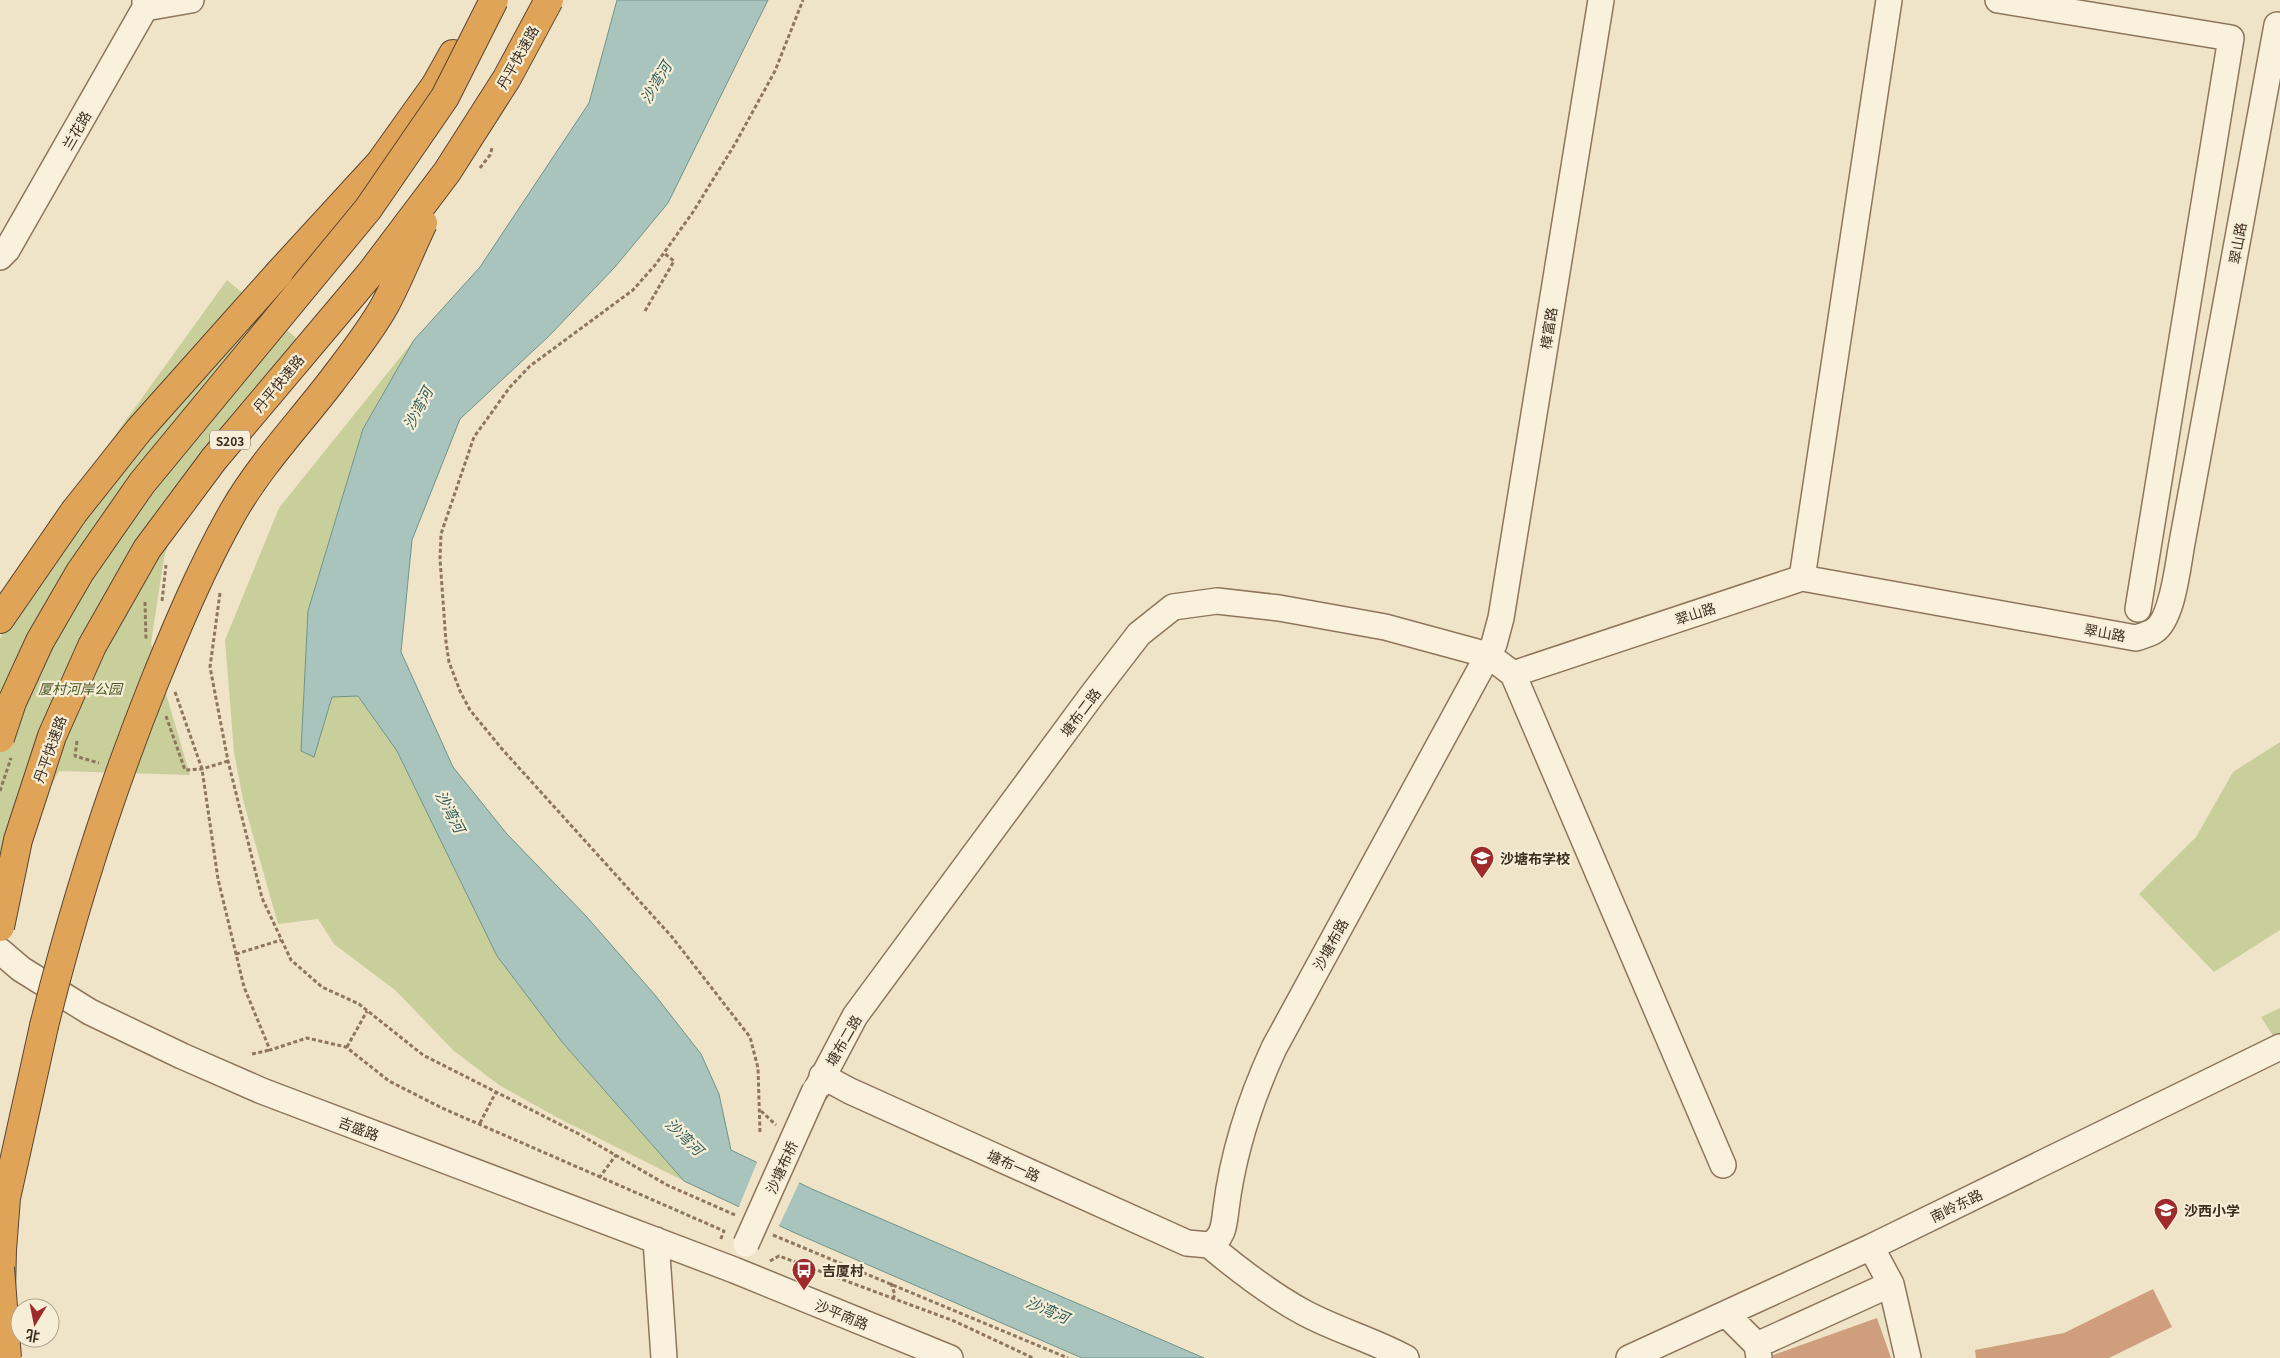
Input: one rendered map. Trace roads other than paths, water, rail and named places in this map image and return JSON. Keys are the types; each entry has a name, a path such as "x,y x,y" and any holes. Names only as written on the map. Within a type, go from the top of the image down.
{"highway":[{"path":"0,619 74,512 139,430 380,164 435,86 483,0"},
{"name":"S203","path":"0,738 12,702 40,641 80,572 142,483 368,209 445,97 494,0"},
{"name":"丹平快速路","path":"0,927 18,840 52,736 92,646 147,549 214,459 370,274 447,172 507,78 549,0"},
{"path":"1,1318 2,1250 6,1198 44,1026 69,927 100,829 141,716 181,615 207,560 235,509 264,466 332,381 384,306 447,172"},
{"path":"0,1268 7,1358"}],"street":[{"path":"145,4 191,0"},
{"name":"樟富路","path":"1488,655 1494,644 1501,618 1602,0"},
{"path":"1802,578 1889,0"},
{"path":"1998,0 2231,38 2138,610"},
{"name":"兰花路","path":"0,257 7,250 145,4"},
{"name":"翠山路","path":"1513,674 1802,578 2136,638 2155,630 2164,619 2169,605 2182,543 2277,25"},
{"name":"塘布二路","path":"819,1083 855,1016 1092,695 1139,634 1173,607 1217,601 1279,608 1385,627 1488,655"},
{"path":"1488,655 1513,674 1723,1165"},
{"name":"沙塘布路","path":"1209,1245 1215,1242 1222,1232 1237,1148 1259,1081 1274,1048 1488,655"},
{"name":"吉盛路","path":"0,951 21,969 90,1012 182,1056 262,1091 656,1240 741,1247"},
{"name":"南岭东路","path":"1629,1358 1872,1247 2280,1047"},
{"name":"塘布一路","path":"819,1083 859,1095 1186,1242 1209,1245"},
{"name":"沙塘布桥","path":"741,1247 819,1083"},
{"path":"656,1240 664,1358"},
{"path":"1209,1245 1261,1285 1304,1313 1382,1345 1406,1358"},
{"name":"沙平南路","path":"741,1247 950,1358"},
{"path":"1872,1247 1891,1284 1908,1358"},
{"path":"1726,1314 1758,1352 1891,1284"}],"water":[{"name":"沙湾河","path":"617,0 768,0 668,203 615,267 549,336 460,419 412,540 401,652 453,767 507,834 586,916 655,995 701,1054 719,1094 731,1150 812,1189 1204,1358 1082,1358 795,1233 684,1181 562,1042 497,956 397,751 358,696 332,697 314,757 301,751 308,611 363,429 414,340 480,267 589,103"}],"place":[{"name":"沙塘布学校","path":"1482,879"},
{"name":"沙西小学","path":"2166,1231"},
{"name":"吉厦村","path":"804,1291"}],"park label":[{"name":"厦村河岸公园","path":"80,688"}]}
